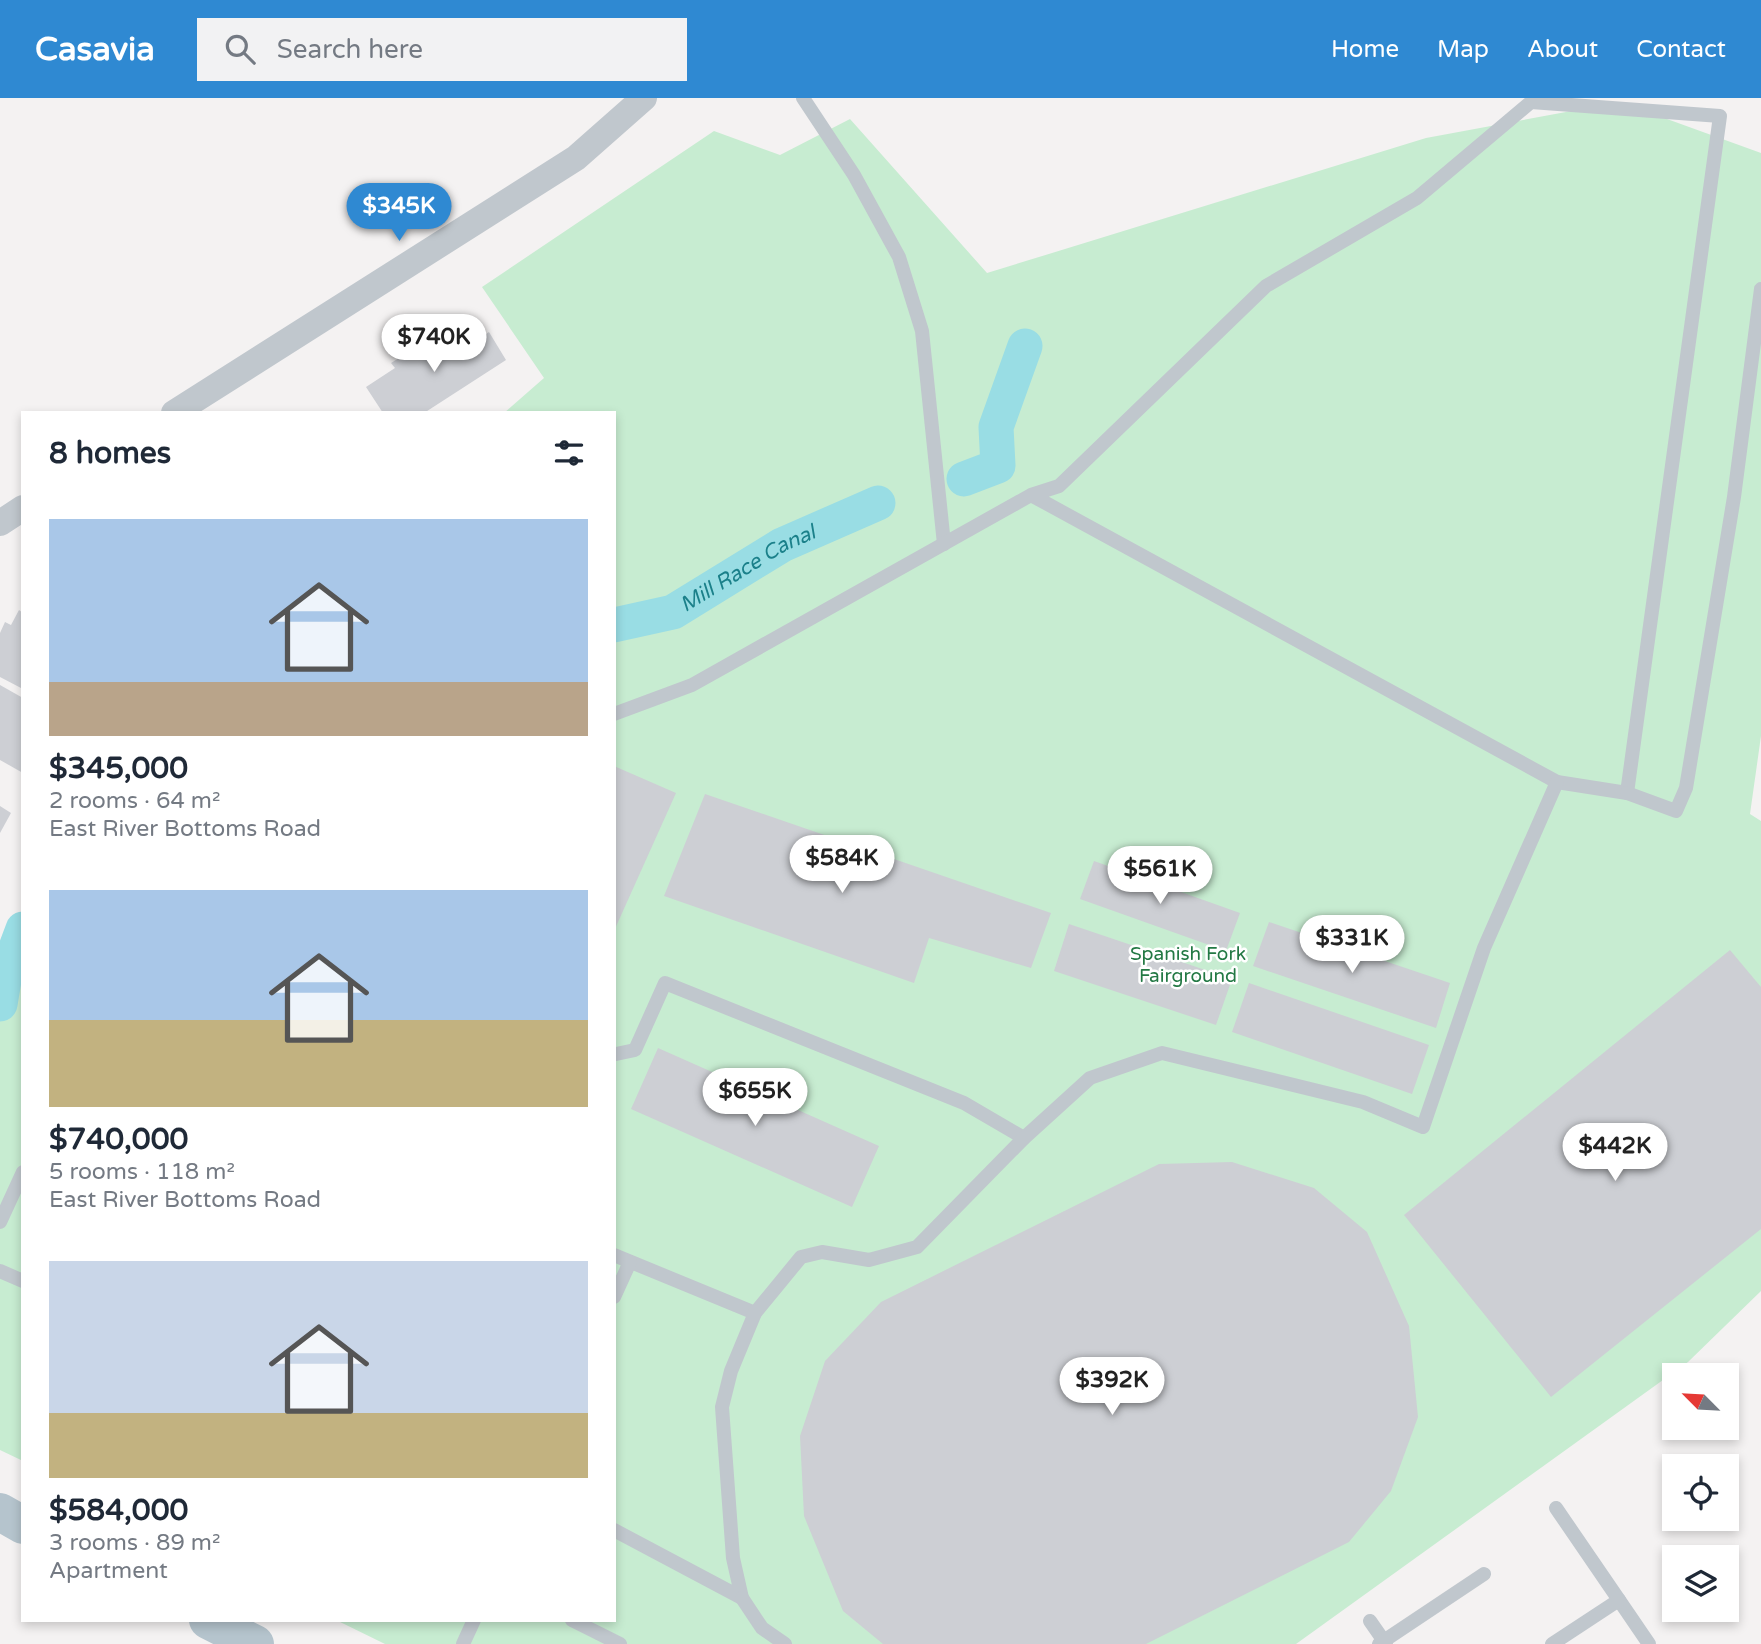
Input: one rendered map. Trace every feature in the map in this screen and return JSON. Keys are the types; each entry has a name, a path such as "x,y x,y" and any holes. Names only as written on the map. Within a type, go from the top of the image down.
{"main road":[{"path":"0,1512 21,1524"},
{"path":"212,1622 256,1644"}],"street":[{"path":"177,411 576,158 644,98"},
{"path":"0,523 21,509"}],"lane":[{"path":"803,98 855,175 899,257 922,331 944,544"},
{"path":"616,713 692,685 1031,495 1059,486 1266,286 1417,198 1531,102 1720,116 1627,793"},
{"path":"1031,495 1557,782 1627,793 1676,811 1686,788 1734,497 1761,289"},
{"path":"785,1644 762,1628 742,1598 733,1558 722,1407 731,1371 755,1313 802,1257 822,1252 869,1260 917,1247 1024,1138 1090,1079 1162,1053 1363,1102 1423,1127 1483,947 1557,782"},
{"path":"616,1055 635,1050 665,983 964,1103 1024,1138"},
{"path":"0,1222 21,1176"},
{"path":"616,1256 755,1313"},
{"path":"616,1292 629,1262"},
{"path":"0,1270 21,1280"},
{"path":"1556,1508 1649,1644"},
{"path":"616,1531 742,1598"},
{"path":"1370,1621 1383,1643 1484,1574"},
{"path":"1552,1644 1619,1600"},
{"path":"463,1644 473,1622"},
{"path":"576,1622 620,1644"}],"green space":[{"name":"Spanish Fork Fairground","path":"1620,102 1761,153 1761,736 1750,814 1761,821 1761,1291 1688,1362 1662,1363 1662,1381 1296,1644 385,1644 340,1622 616,1622 616,411 506,411 544,378 482,287 714,131 780,155 850,119 987,273 1426,138"},
{"path":"21,934 21,1460 0,1450 0,1004 4,980"}],"building":[{"path":"450,332 462,350 489,332 506,360 427,411 382,411 366,387 395,368 391,363 417,347 420,352"},
{"path":"19,610 21,688 0,677 0,633 5,622 11,625"},
{"path":"0,685 21,697 21,772 0,760"},
{"path":"616,767 676,793 616,927"},
{"path":"705,794 1051,913 1031,968 929,938 914,983 664,896"},
{"path":"0,806 11,813 0,833"},
{"path":"1094,861 1240,913 1226,951 1080,899"},
{"path":"1269,922 1450,983 1436,1028 1253,966"},
{"path":"1069,924 1232,979 1216,1025 1054,971"},
{"path":"1730,950 1761,987 1761,1229 1551,1397 1404,1215"},
{"path":"1249,983 1429,1045 1412,1094 1232,1032"},
{"path":"658,1048 879,1146 852,1207 631,1109"},
{"path":"1232,1162 1314,1188 1367,1232 1409,1326 1418,1417 1391,1491 1349,1542 1146,1644 883,1644 843,1611 804,1516 800,1436 825,1361 881,1302 1159,1164"}],"waterway":[{"path":"964,479 998,466 996,427 1025,346"},
{"name":"Mill Race Canal","path":"616,625 673,612 782,545 878,503"},
{"name":"Mill Race Canal","path":"0,1004 4,980 21,934"}]}
